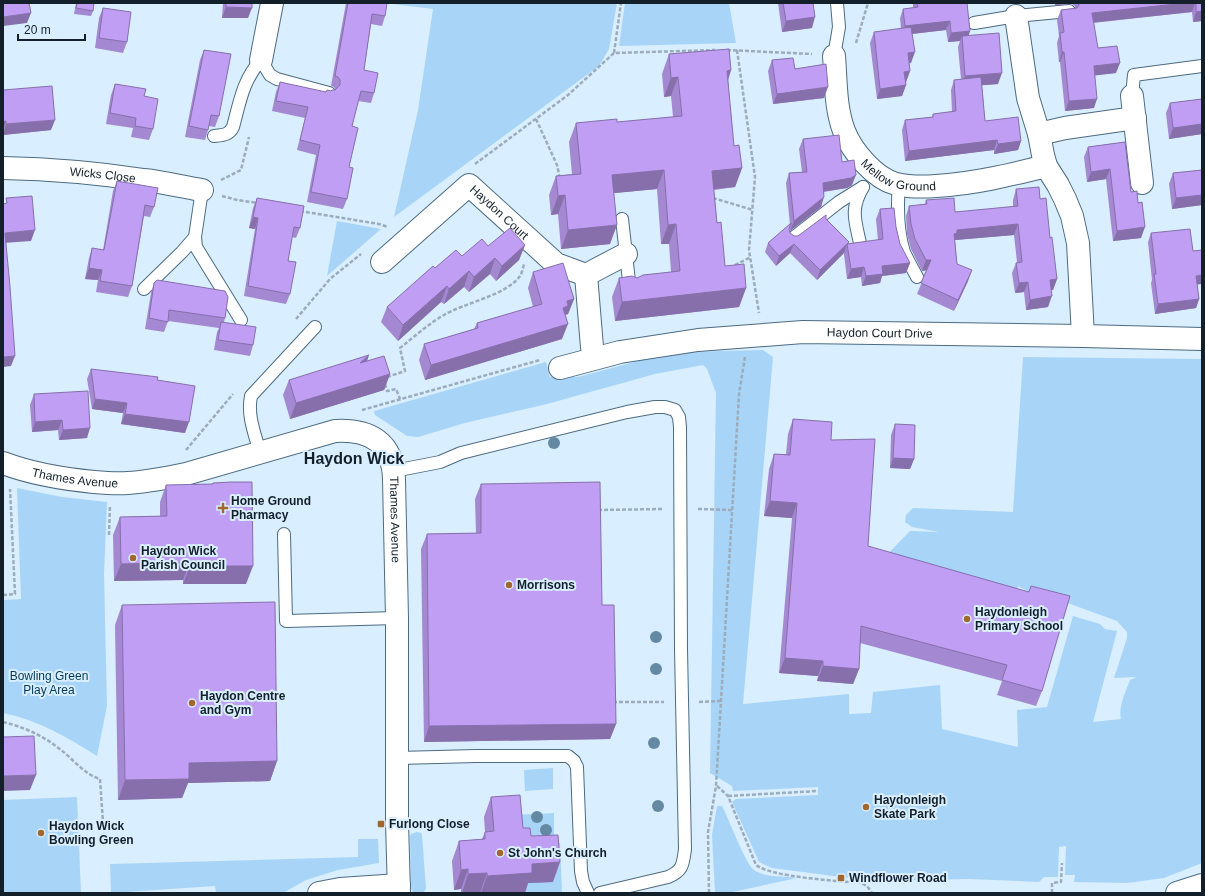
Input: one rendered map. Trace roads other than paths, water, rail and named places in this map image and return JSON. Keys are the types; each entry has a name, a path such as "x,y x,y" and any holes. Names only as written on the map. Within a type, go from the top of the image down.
{"street":[{"path":"261,60 272,3"},
{"path":"1016,16 1028,98 1039,134 1046,166 1065,199 1075,228 1078,243 1083,336"},
{"name":"Mellow Ground","path":"834,56 837,100 844,131 859,155 868,179 887,180 909,186 926,187 964,184 1046,166"},
{"path":"1132,96 1142,183"},
{"path":"1039,134 1066,128 1135,118"},
{"name":"Wicks Close","path":"3,168 24,168 83,173 145,180 202,190"},
{"name":"Haydon Court","path":"382,262 469,185 556,264 586,275"},
{"path":"594,358 586,275 626,254"},
{"name":"Haydon Court Drive","path":"560,368 620,352 698,340 803,332 1202,339"},
{"name":"Thames Avenue","path":"3,463 32,473 59,478 126,483 165,478 208,468 335,432 354,431 369,436 383,445 390,456 394,471 398,618 397,822 399,889"},
{"path":"1177,893 1202,885"},
{"path":"319,893 340,889 399,889"}],"lane":[{"path":"834,56 839,27 837,3"},
{"path":"974,23 1016,16 1069,11"},
{"path":"214,136 223,135 230,132 234,126 244,88 254,68 261,60 270,75 277,79 330,93"},
{"path":"1132,96 1134,75 1202,66"},
{"path":"793,238 868,179"},
{"path":"860,243 856,226 854,206 868,179"},
{"path":"899,184 897,209 902,242 905,253 917,277"},
{"path":"202,190 195,237 196,247 241,320"},
{"path":"622,219 630,290"},
{"path":"144,289 182,252 195,237"},
{"path":"260,453 249,413 251,396 315,327"},
{"path":"394,471 440,462 461,453 627,412 655,407 665,407 675,410 679,417 685,850 681,870 676,874 600,893"},
{"path":"284,534 286,621 398,618"},
{"path":"398,758 568,756 574,761 577,768 581,871 583,882 588,893"}],"place":[{"name":"Home Ground Pharmacy","path":"223,508"},
{"name":"Haydon Wick Parish Council","path":"133,558"},
{"name":"Morrisons","path":"509,585"},
{"name":"Haydonleigh Primary School","path":"967,619"},
{"name":"Haydon Centre and Gym","path":"192,703"},
{"name":"Haydonleigh Skate Park","path":"866,807"},
{"name":"Furlong Close","path":"381,824"},
{"name":"Haydon Wick Bowling Green","path":"41,833"},
{"name":"St John's Church","path":"500,853"},
{"name":"Windflower Road","path":"841,878"}],"district":[{"name":"Haydon Wick","path":"354,458"}],"park label":[{"name":"Bowling Green Play Area","path":"49,683"}]}
